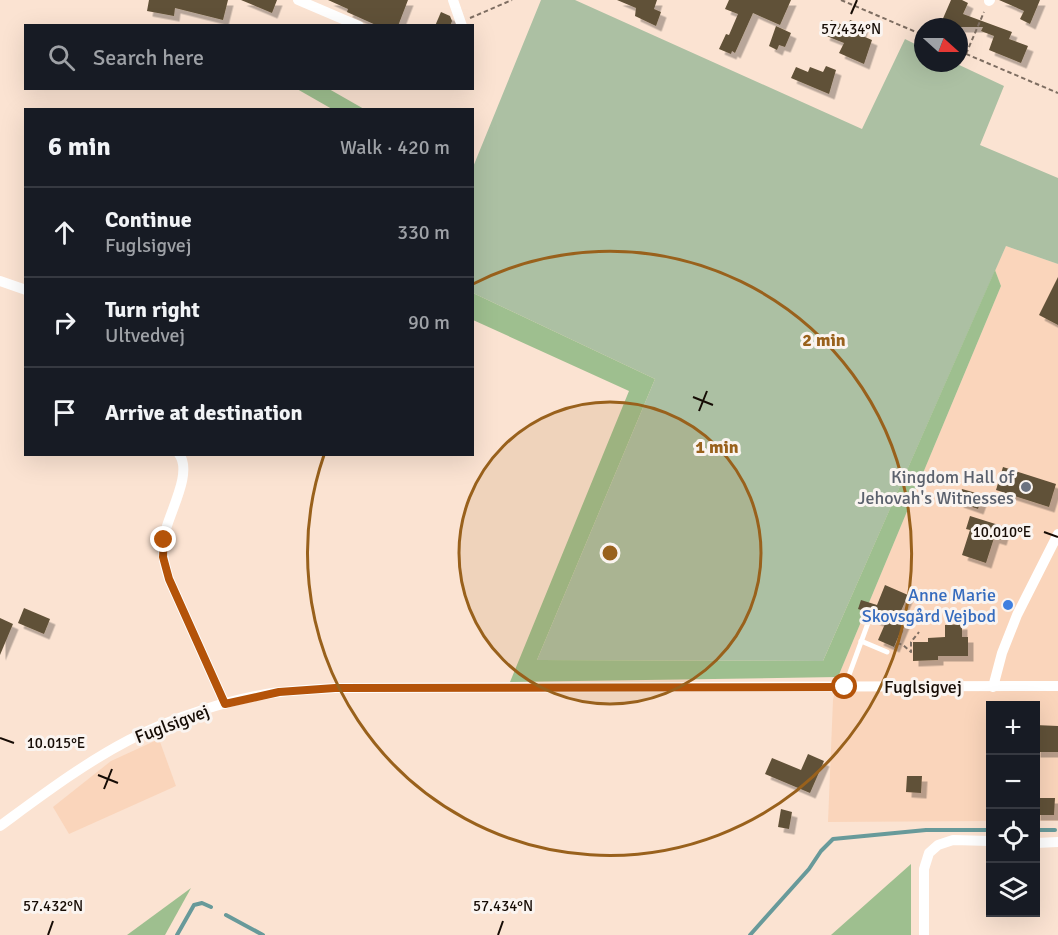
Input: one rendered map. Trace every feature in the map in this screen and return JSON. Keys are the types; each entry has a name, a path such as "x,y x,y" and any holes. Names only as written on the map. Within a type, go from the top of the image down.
{"street":[{"path":"453,0 462,23"},
{"path":"302,1 354,24"},
{"path":"0,281 24,289"},
{"path":"180,456 185,474 168,520 163,557 169,579 225,704"},
{"path":"993,687 1002,653 1013,625 1058,534"},
{"name":"Fuglsigvej","path":"0,826 65,779 129,740 166,724 225,704 279,692 335,688 1058,686"},
{"path":"924,935 924,869 929,853 938,844 953,840 986,841"},
{"path":"1040,843 1058,842"}],"lane":[{"path":"845,687 868,623"},
{"path":"861,641 887,652"}],"path":[{"path":"462,23 512,0"},
{"path":"841,0 914,31"},
{"path":"968,50 990,1"},
{"path":"968,55 1058,93"},
{"path":"887,652 894,648 906,622 918,614"},
{"path":"897,643 911,652 910,642 919,632"}],"shaded area":[{"path":"1006,246 1058,264 1058,821 1040,821 1040,701 986,701 986,821 828,822 833,700 838,677 1001,286 995,270"},
{"path":"159,739 176,786 69,834 53,807 111,761"}],"green space":[{"path":"541,0 575,0 862,129 905,39 914,44 914,72 968,72 968,69 1004,86 980,145 1058,178 1058,264 1006,246 823,661 537,660 655,379 474,293 474,165"},
{"path":"299,90 331,90 362,108 330,108"},
{"path":"995,270 1001,286 838,677 510,682 629,391 474,320 474,293 655,379 537,660 823,661"},
{"path":"911,864 911,935 831,935"},
{"path":"191,888 165,935 127,935"}],"building":[{"path":"149,0 228,0 223,20 175,8 174,16 147,11"},
{"path":"241,0 277,0 272,13"},
{"path":"328,0 408,0 399,24 374,24 347,12 348,9"},
{"path":"617,0 657,0 654,9 661,12 656,26 635,16 636,8"},
{"path":"729,0 791,0 780,25 753,13 735,53 732,51 731,54 719,49 726,34 729,35 738,14 725,9"},
{"path":"951,0 962,0 968,3 963,14 1012,32 1009,39 1028,46 1021,63 989,50 994,36 981,31 983,27 968,27 968,18 943,18"},
{"path":"999,0 1040,0 1030,24 1020,19 1024,11"},
{"path":"441,12 450,16 452,21 451,24 436,24"},
{"path":"831,20 847,27 850,20 863,25 860,35 872,40 864,64 839,53 844,43 824,35"},
{"path":"776,26 791,33 785,47 779,45 777,50 769,46"},
{"path":"826,66 836,70 829,94 791,78 796,67 808,72 810,67 823,72"},
{"path":"1058,277 1058,325 1039,315"},
{"name":"Kingdom Hall of Jehovah's Witnesses","path":"1003,467 1056,484 1049,507 996,490"},
{"path":"962,489 983,495 978,509 958,502"},
{"path":"970,516 1005,527 1001,540 994,538 986,563 962,555 970,530 966,529"},
{"path":"885,585 908,595 897,620 904,623 894,647 878,640 885,624 871,618 873,614 858,609 861,600 877,605"},
{"path":"24,608 50,619 44,634 18,623"},
{"path":"0,618 13,624 0,655"},
{"path":"962,624 962,637 968,637 968,656 938,656 938,660 913,661 913,642 928,642 928,638 945,637 945,625"},
{"path":"1040,725 1058,726 1058,752 1040,752"},
{"path":"808,754 824,761 810,793 765,774 772,758 801,770"},
{"path":"907,776 922,776 921,793 906,792"},
{"path":"1040,798 1055,798 1054,815 1040,815"},
{"path":"781,809 792,812 789,829 778,827"}],"waterway":[{"path":"750,935 833,839 926,830 986,830"},
{"path":"1040,830 1055,830"},
{"path":"177,935 194,905 202,903 211,907"},
{"path":"226,915 263,935"}],"place":[{"name":"Kingdom Hall of Jehovah's Witnesses","path":"1026,487"},
{"name":"Anne Marie Skovsgård Vejbod","path":"1008,605"}],"route":[{"path":"164,540 163,557 169,579 225,704 279,692 335,688 845,687"}]}
